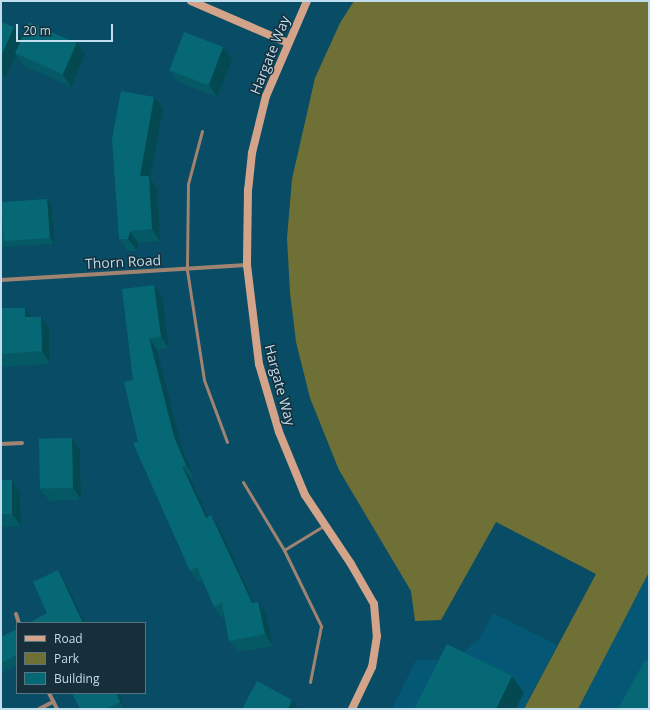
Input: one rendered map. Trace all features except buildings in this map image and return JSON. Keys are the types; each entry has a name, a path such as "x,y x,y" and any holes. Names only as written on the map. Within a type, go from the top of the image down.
{"street":[{"path":"191,1 288,43"},
{"name":"Hargate Way","path":"307,1 266,96 252,153 248,189 247,265 259,364 279,432 304,495 325,525 374,604 377,636 372,667 352,709"},
{"name":"Thorn Road","path":"1,280 187,270 247,265"},
{"path":"1,444 22,443"},
{"path":"16,614 20,622"},
{"path":"49,694 57,709"},
{"path":"39,709 53,702"}],"lane":[{"path":"202,130 188,184 187,270 204,380 227,442"},
{"path":"243,482 284,550 321,626 310,682"},
{"path":"284,550 325,525"}],"shaded area":[{"path":"649,572 649,709 578,709"},
{"path":"493,613 557,645 524,709 392,709 416,660 454,660 480,638"}],"green space":[{"path":"354,1 649,1 649,572 578,709 524,709 596,574 496,522 441,620 415,621 411,591 339,470 310,398 296,342 290,293 287,238 292,179 315,78 340,23"}]}
